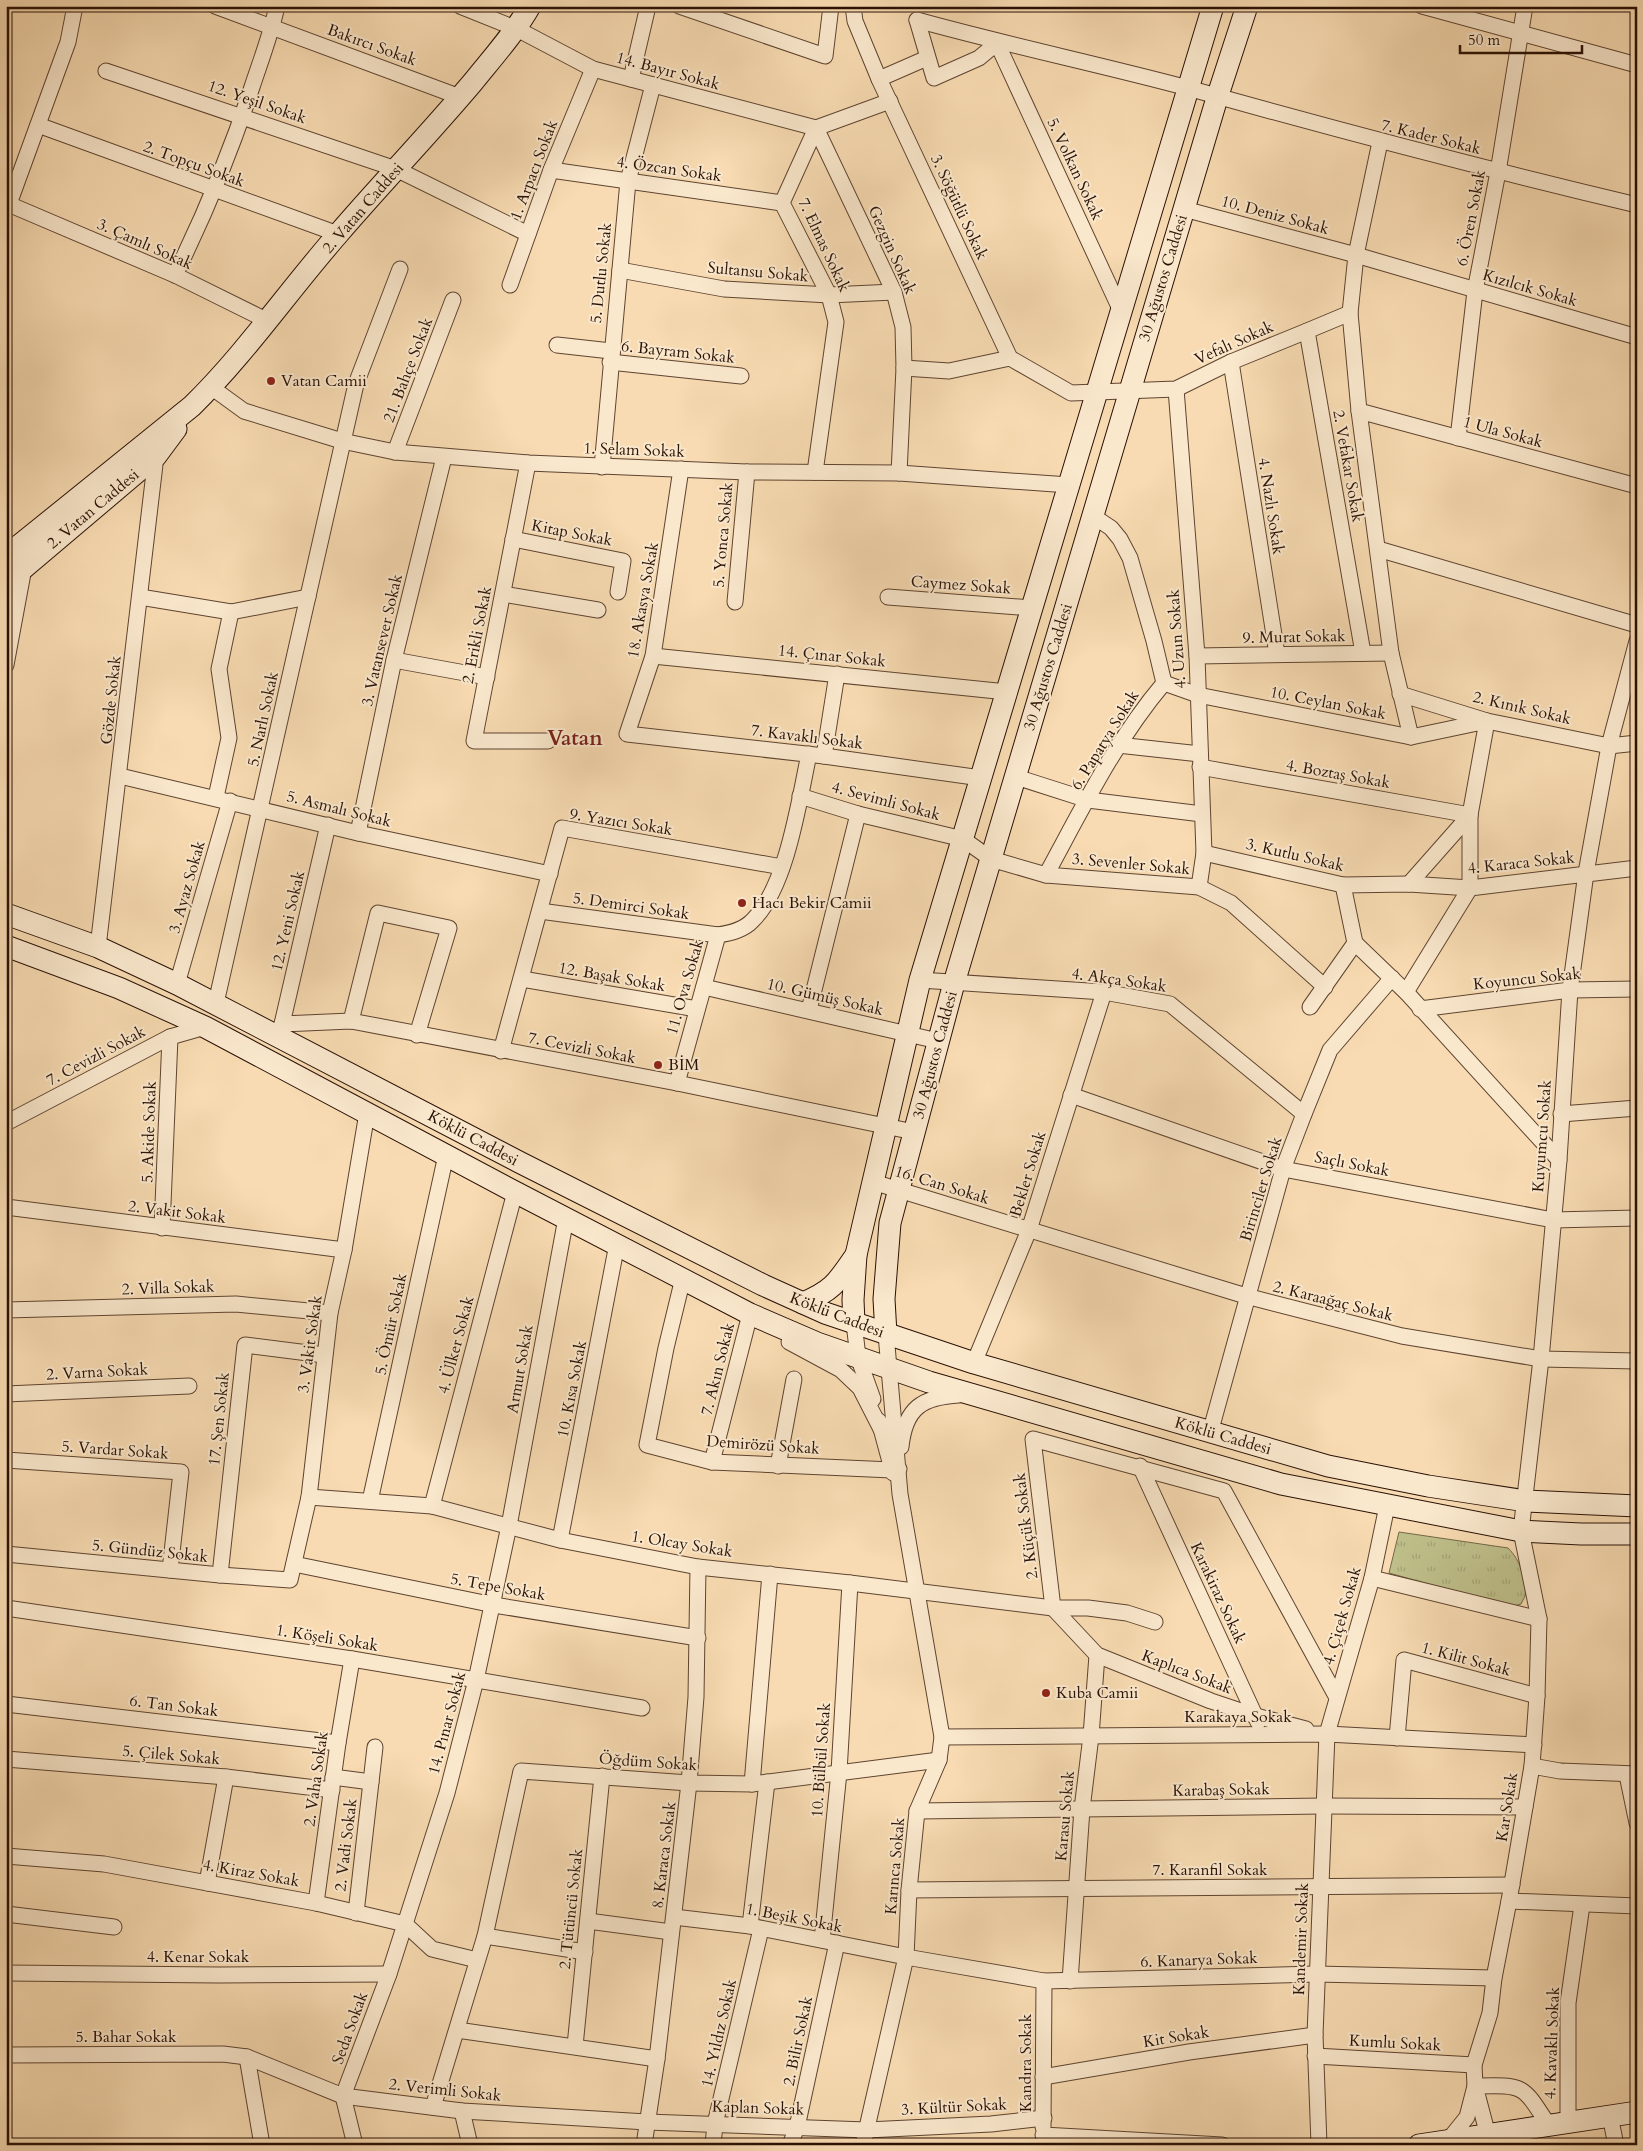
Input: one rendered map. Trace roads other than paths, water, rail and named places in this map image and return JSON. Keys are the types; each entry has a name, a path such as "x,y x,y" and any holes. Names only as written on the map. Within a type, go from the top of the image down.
{"main road":[{"name":"2. Vatan Caddesi","path":"6,556 192,406 211,387 268,321 338,234 460,97 517,29 530,6"},
{"name":"30 Ağustos Caddesi","path":"854,1323 856,1255 909,1035 920,980 1213,6"},
{"name":"30 Ağustos Caddesi","path":"886,1334 884,1299 890,1223 938,1041 1217,98 1248,6"},
{"name":"2. Vatan Caddesi","path":"6,583 156,456 192,406"},
{"name":"Köklü Caddesi","path":"6,914 98,947 216,1003 280,1030 521,1164 803,1303 854,1323 974,1363 1328,1466 1428,1486 1526,1501 1637,1506"},
{"name":"Köklü Caddesi","path":"6,946 119,988 206,1027 515,1192 684,1278 750,1314 817,1343 971,1394 1281,1484 1387,1506 1521,1530 1581,1534 1637,1534"},
{"path":"803,1303 825,1294 856,1255"},
{"path":"886,1262 895,1306 901,1322 925,1348"},
{"path":"1419,2145 1489,2140 1559,2124 1637,2112"}],"street":[{"path":"8,203 68,42 75,6"},
{"name":"Bakırcı Sokak","path":"215,6 460,97"},
{"path":"175,275 214,190 243,115 273,27 276,6"},
{"name":"14. Bayır Sokak","path":"460,6 517,29 594,69 816,128"},
{"path":"631,79 648,6"},
{"path":"678,6 824,56 831,6"},
{"name":"3. Söğütlü Sokak","path":"853,6 855,21 879,79 1010,358"},
{"path":"1422,6 1637,65"},
{"name":"6. Ören Sokak","path":"1458,438 1474,291 1498,172 1525,6"},
{"path":"997,42 979,58 934,78 917,20 997,42 1188,88 1217,98"},
{"name":"5. Volkan Sokak","path":"997,42 1121,311"},
{"path":"879,79 928,58"},
{"name":"1. Arpacı Sokak","path":"510,285 551,170 594,69"},
{"name":"12. Yeşil Sokak","path":"106,71 243,115 396,169 528,234"},
{"name":"5. Dutlu Sokak","path":"602,467 628,181 654,85"},
{"name":"7. Kader Sokak","path":"1217,98 1380,142 1637,205"},
{"path":"816,128 890,101"},
{"name":"2. Topçu Sokak","path":"38,125 338,234"},
{"name":"7. Elmas Sokak","path":"815,472 836,322 829,295 782,203 816,128"},
{"name":"Gezgin Sokak","path":"816,128 894,292 903,327 904,368 899,473"},
{"path":"1380,142 1356,255 1350,313 1360,411 1391,652 1411,737"},
{"name":"4. Özcan Sokak","path":"551,170 782,203"},
{"name":"3. Çamlı Sokak","path":"8,203 175,275 268,321"},
{"name":"10. Deniz Sokak","path":"1184,209 1356,255"},
{"name":"Kızılcık Sokak","path":"1356,255 1474,291 1637,337"},
{"name":"5. Narlı Sokak","path":"216,1003 356,384 400,269"},
{"name":"Sultansu Sokak","path":"620,270 724,289 829,295 894,292"},
{"name":"21. Bahçe Sokak","path":"395,452 453,300"},
{"path":"1307,330 1350,313"},
{"name":"Vefalı Sokak","path":"1176,389 1231,362 1307,330"},
{"name":"2. Vefakar Sokak","path":"1307,330 1363,653"},
{"name":"6. Bayram Sokak","path":"558,345 611,357 741,376"},
{"path":"904,368 949,371 1010,358 1071,393 1176,389"},
{"name":"4. Nazlı Sokak","path":"1231,362 1277,654"},
{"name":"1. Selam Sokak","path":"211,387 244,411 342,442 395,452 602,467 747,472 899,473 1069,485"},
{"name":"4. Uzun Sokak","path":"1176,389 1197,656 1204,853 1199,887"},
{"name":"1 Ula Sokak","path":"1360,411 1637,486"},
{"name":"Gözde Sokak","path":"98,947 120,776 156,456"},
{"name":"3. Vatansever Sokak","path":"358,833 394,660 444,457"},
{"name":"2. Erikli Sokak","path":"528,463 474,741 548,741"},
{"name":"18. Akasya Sokak","path":"627,734 653,656 681,469"},
{"name":"5. Yonca Sokak","path":"735,602 747,472"},
{"path":"1093,516 1111,528 1120,539 1130,558 1164,683"},
{"name":"Kitap Sokak","path":"513,539 623,561 618,592"},
{"path":"1378,549 1637,625"},
{"path":"6,665 24,568"},
{"path":"503,594 598,610"},
{"path":"140,597 231,612 308,598"},
{"name":"Caymez Sokak","path":"888,597 1032,608"},
{"name":"3. Ayaz Sokak","path":"177,984 223,799 229,738 219,669 231,612"},
{"name":"Kuyumcu Sokak","path":"1521,1530 1526,1501 1541,1359 1559,1160 1570,990 1586,873 1609,746 1637,640"},
{"name":"9. Murat Sokak","path":"1197,656 1391,652"},
{"name":"14. Çınar Sokak","path":"653,656 1007,692"},
{"path":"394,660 487,677"},
{"path":"824,756 837,674"},
{"name":"10. Ceylan Sokak","path":"1164,683 1198,695 1411,737 1487,720"},
{"name":"6. Papatya Sokak","path":"1046,875 1118,745 1140,711 1164,683"},
{"name":"2. Kınık Sokak","path":"1400,694 1487,720 1609,746 1637,743"},
{"path":"1406,992 1470,888 1470,815 1487,720"},
{"name":"7. Kavaklı Sokak","path":"627,734 809,754 981,778"},
{"name":"4. Boztaş Sokak","path":"1118,745 1470,815"},
{"name":"11. Ova Sokak","path":"677,1083 718,935 734,932 752,921 766,902 782,867 809,754"},
{"name":"5. Asmalı Sokak","path":"120,776 261,808 358,833 550,874"},
{"path":"1016,777 1088,800 1202,814"},
{"name":"4. Sevimli Sokak","path":"800,796 858,814 963,839"},
{"path":"808,1010 858,814"},
{"path":"1410,884 1470,815"},
{"name":"12. Yeni Sokak","path":"280,1030 328,826"},
{"name":"9. Yazıcı Sokak","path":"501,1051 562,828 782,867"},
{"name":"3. Sevenler Sokak","path":"963,839 991,859 1046,875 1199,887 1231,903 1324,986"},
{"name":"3. Kutlu Sokak","path":"1204,853 1343,885 1410,884"},
{"name":"4. Karaca Sokak","path":"1410,884 1470,888 1637,868"},
{"path":"1343,885 1355,943 1406,992 1559,1160"},
{"name":"5. Demirci Sokak","path":"540,911 718,935"},
{"path":"351,1021 378,913 450,928 417,1035"},
{"path":"1310,1007 1355,943"},
{"name":"Birinciler Sokak","path":"1210,1433 1246,1296 1283,1169 1304,1114 1330,1050 1392,978"},
{"name":"12. Başak Sokak","path":"522,979 697,1009"},
{"name":"4. Akça Sokak","path":"920,980 1104,992 1170,1004 1304,1114"},
{"name":"10. Gümüş Sokak","path":"704,987 938,1041"},
{"name":"Koyuncu Sokak","path":"1420,1008 1570,990 1637,989"},
{"name":"Bekler Sokak","path":"974,1363 1029,1230 1104,992"},
{"name":"7. Cevizli Sokak","path":"280,1030 351,1021 677,1083 914,1132"},
{"name":"7. Cevizli Sokak","path":"6,1123 170,1037 206,1027"},
{"name":"5. Akide Sokak","path":"162,1228 170,1037"},
{"name":"Saçlı Sokak","path":"1071,1095 1283,1169 1553,1220 1637,1218"},
{"path":"1561,1114 1637,1108"},
{"name":"3. Vakit Sokak","path":"290,1580 309,1497 330,1313 344,1250 367,1113"},
{"name":"5. Ömür Sokak","path":"370,1501 446,1155"},
{"name":"16. Can Sokak","path":"873,1182 1029,1230"},
{"name":"4. Ülker Sokak","path":"432,1506 515,1192"},
{"name":"2. Vakit Sokak","path":"6,1207 344,1250"},
{"name":"Armut Sokak","path":"509,1526 566,1218"},
{"name":"2. Karaağaç Sokak","path":"1029,1230 1246,1296 1402,1336 1541,1359 1637,1361"},
{"name":"10. Kısa Sokak","path":"560,1540 617,1244"},
{"name":"Demirözü Sokak","path":"684,1278 666,1348 647,1445 712,1462 896,1470"},
{"name":"2. Villa Sokak","path":"6,1310 236,1304 330,1313"},
{"path":"750,1314 774,1335 841,1370 860,1388 881,1429"},
{"name":"7. Akın Sokak","path":"712,1462 750,1314"},
{"path":"854,1323 858,1357 896,1470"},
{"path":"886,1334 896,1470"},
{"name":"17. Şen Sokak","path":"220,1576 245,1345 324,1355"},
{"path":"778,1466 794,1379"},
{"name":"2. Varna Sokak","path":"6,1394 190,1386"},
{"path":"896,1470 902,1435 912,1412 926,1400 939,1396 971,1394"},
{"name":"2. Küçük Sokak","path":"1054,1608 1033,1439 1140,1466"},
{"name":"5. Vardar Sokak","path":"6,1460 181,1472 170,1570"},
{"path":"1140,1466 1224,1491 1336,1696"},
{"name":"Karakiraz Sokak","path":"1140,1466 1256,1716 1263,1735"},
{"name":"Karınca Sokak","path":"863,2145 906,1958 909,1890 917,1811 939,1760 942,1737 896,1470"},
{"name":"1. Olcay Sokak","path":"309,1497 432,1506 560,1540 698,1568 770,1574 1054,1608 1088,1608 1128,1613 1154,1622"},
{"name":"4. Çiçek Sokak","path":"1327,1734 1336,1696 1372,1578 1387,1506"},
{"name":"14. Pınar Sokak","path":"405,1924 447,1793 494,1605 509,1526"},
{"name":"Kar Sokak","path":"1489,2140 1475,2086 1474,2065 1490,2013 1494,1978 1512,1885 1532,1766 1537,1696 1539,1619 1521,1530"},
{"name":"5. Gündüz Sokak","path":"6,1554 220,1576 290,1580"},
{"name":"5. Tepe Sokak","path":"294,1564 494,1605 698,1638"},
{"name":"8. Karaca Sokak","path":"644,2145 657,2058 690,1783 698,1638 698,1568"},
{"name":"14. Yıldız Sokak","path":"712,2145 756,1928 759,1783 770,1574"},
{"path":"1372,1578 1539,1619"},
{"name":"10. Bülbül Sokak","path":"822,1940 839,1772 850,1583"},
{"name":"1. Köşeli Sokak","path":"6,1608 352,1659 642,1708"},
{"name":"Kaplıca Sokak","path":"1054,1608 1097,1655 1256,1716 1327,1734"},
{"name":"Karasu Sokak","path":"1070,1981 1082,1809 1091,1736 1097,1655"},
{"name":"2. Vaha Sokak","path":"316,1903 338,1743 352,1659"},
{"name":"1. Kilit Sokak","path":"1397,1738 1404,1660 1537,1696"},
{"name":"6. Tan Sokak","path":"6,1704 338,1743"},
{"name":"Karakaya Sokak","path":"942,1737 1327,1734 1534,1745"},
{"name":"Kandemir Sokak","path":"1319,2145 1315,2056 1316,1974 1322,1806 1327,1734"},
{"name":"2. Vadi Sokak","path":"356,1913 376,1746"},
{"name":"5. Çilek Sokak","path":"6,1758 226,1777 333,1783"},
{"name":"Öğdüm Sokak","path":"433,2108 485,1936 521,1771 690,1783 759,1783 939,1760"},
{"path":"1532,1766 1560,1771 1632,1774 1637,1823"},
{"name":"2. Tütüncü Sokak","path":"575,2046 602,1776"},
{"path":"207,1883 226,1777"},
{"name":"2. Vadi Sokak","path":"333,1783 371,1782"},
{"name":"Karabaş Sokak","path":"917,1811 1322,1806 1525,1807"},
{"name":"4. Kiraz Sokak","path":"6,1856 104,1864 316,1903 405,1924"},
{"name":"7. Karanfil Sokak","path":"909,1890 1512,1885"},
{"path":"1509,1901 1637,1906"},
{"name":"4. Kavaklı Sokak","path":"1559,2124 1568,2003 1582,1905"},
{"path":"6,1914 114,1927"},
{"name":"1. Beşik Sokak","path":"674,1917 756,1928 906,1958"},
{"path":"588,1921 671,1932"},
{"path":"405,1924 432,1949 478,1960"},
{"name":"Seda Sokak","path":"344,2096 389,1974 405,1924"},
{"path":"485,1936 584,1952"},
{"name":"2. Bilir Sokak","path":"790,2145 797,2127 837,1943"},
{"name":"6. Kanarya Sokak","path":"906,1958 1044,1981 1316,1974 1494,1978"},
{"name":"4. Kenar Sokak","path":"6,1972 219,1975 389,1974"},
{"name":"Kandıra Sokak","path":"1044,1981 1044,2140"},
{"path":"457,2030 657,2058"},
{"name":"Kit Sokak","path":"1043,2077 1189,2052 1315,2036"},
{"name":"5. Bahar Sokak","path":"6,2055 223,2054 247,2057"},
{"name":"Kumlu Sokak","path":"1315,2056 1474,2065"},
{"path":"247,2057 262,2145"},
{"name":"2. Verimli Sokak","path":"247,2057 344,2096 462,2111 647,2122"},
{"path":"1475,2086 1512,2085 1528,2093 1559,2124"},
{"name":"Kar Sokak","path":"1446,2143 1467,2117 1475,2086"},
{"path":"344,2096 355,2145"},
{"path":"462,2111 470,2145"},
{"path":"1610,2116 1616,2145"},
{"name":"3. Kültür Sokak","path":"867,2130 991,2124 1044,2118"},
{"name":"Kaplan Sokak","path":"647,2122 867,2130"},
{"path":"1044,2140 1222,2145"}],"place":[{"name":"Vatan Camii","path":"271,381"},
{"name":"Hacı Bekir Camii","path":"742,903"},
{"name":"BİM","path":"658,1065"},
{"name":"Kuba Camii","path":"1046,1693"}],"district":[{"name":"Vatan","path":"575,738"}]}
